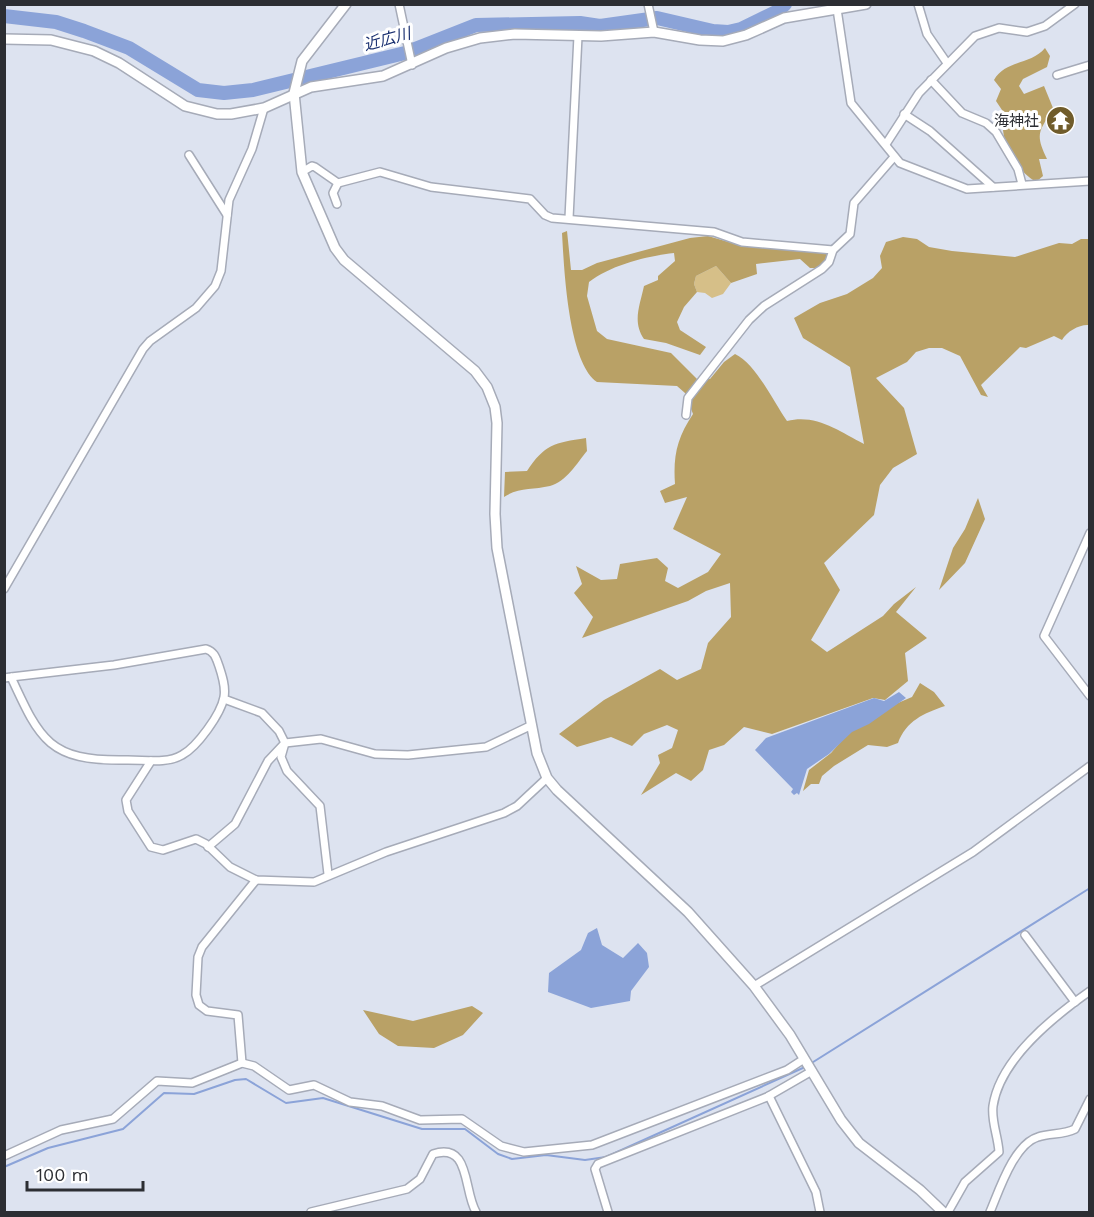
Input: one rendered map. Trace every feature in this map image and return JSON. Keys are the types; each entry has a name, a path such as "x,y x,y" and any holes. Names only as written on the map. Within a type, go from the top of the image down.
{"street":[{"path":"346,4 302,61 294,93 302,172 335,248 344,260 474,371 492,398 497,423 495,514 497,548 537,753 547,778 688,912 754,986 812,1071 841,1120 859,1143 920,1190 943,1212"},
{"path":"399,4 411,62"},
{"path":"4,39 51,40 94,51 119,63 173,99 195,109 231,114 264,108 311,87 383,76 446,48 480,38 525,34 578,36 654,29 700,40 723,40 746,35 784,18 866,4"},
{"path":"918,4 927,34 948,63"},
{"path":"886,144 904,114 931,80 975,36 999,28 1027,32 1047,25 1075,4"},
{"path":"649,7 654,29"},
{"path":"837,9 849,97 858,112 900,163 961,188 1022,184 1054,185 1089,181"},
{"path":"569,218 578,36"},
{"path":"1057,75 1089,65"},
{"path":"931,80 962,113 989,125 996,132 1016,163 1022,184"},
{"path":"4,589 143,349 150,341 196,308 215,286 221,271 229,200 252,148 264,108"},
{"path":"904,114 930,130 993,187"},
{"path":"189,155 227,215"},
{"path":"686,415 688,398 749,320 764,306 822,269 829,262 833,250 850,234 854,203 894,157"},
{"path":"302,172 312,166 338,183"},
{"path":"337,204 333,193 338,183 380,172 431,187 530,199 548,216 714,232 742,242 833,250"},
{"path":"1089,533 1044,636 1089,696"},
{"path":"206,649 216,657 223,680 224,699 194,746 177,758 151,761 94,761 75,757 53,745 34,726 8,677 114,664 206,649"},
{"path":"224,699 266,716 279,731 285,743 281,757 287,771 320,806 327,874"},
{"path":"208,847 238,820 244,802 251,795 268,761 285,743 321,739 375,754 408,754 486,747 532,725"},
{"path":"151,761 126,800 128,812 148,843 159,851 196,839 230,867 256,880 314,882 327,874 418,841 497,816 517,806 547,778"},
{"path":"754,986 973,852 1089,766"},
{"path":"242,1063 238,1015 207,1011 199,1005 196,995 197,964 202,947 256,880"},
{"path":"1025,935 1074,1002"},
{"path":"948,1212 965,1182 999,1152 993,1107 1005,1077 1034,1037 1089,992"},
{"path":"4,1155 61,1130 119,1116 157,1081 192,1083 242,1063 254,1066 289,1090 314,1085 350,1102 382,1106 420,1120 437,1121 450,1117 462,1119 501,1146 524,1152 592,1145 786,1070 804,1059"},
{"path":"608,1212 596,1169 598,1164 769,1096 812,1071"},
{"path":"769,1096 816,1192 820,1212"},
{"path":"990,1212 1013,1161 1022,1149 1036,1137 1075,1129 1089,1099"},
{"path":"311,1212 397,1193 420,1179 433,1154 451,1152 460,1158 476,1212"}],"shaded area":[{"path":"1045,48 1050,56 1047,67 1023,79 1019,86 1024,94 1044,86 1053,108 1040,132 1047,159 1039,159 1043,176 1036,182 1021,169 1009,152 1003,133 1004,113 996,101 1001,89 994,80 1005,69 1033,57"},
{"path":"567,231 571,270 582,270 597,263 690,238 708,236 732,243 770,244 830,254 827,268 810,268 800,259 756,264 757,274 731,283 716,266 696,276 694,284 697,292 684,307 677,322 680,330 706,347 700,355 666,343 644,339 638,326 638,313 644,286 658,280 658,276 675,261 674,253 652,256 618,266 589,282 587,296 597,331 607,339 671,353 697,379 710,379 724,362 735,354 757,374 787,421 798,419 818,422 864,444 850,367 803,338 794,318 820,303 847,294 873,278 882,268 880,256 886,242 903,237 917,239 929,247 1015,257 1059,243 1072,244 1081,239 1089,239 1089,325 1074,329 1062,340 1054,336 1026,348 1020,347 981,385 988,397 981,395 960,356 942,348 929,348 916,352 907,362 876,378 904,408 917,454 893,468 880,485 874,515 824,563 840,590 811,640 827,652 883,616 916,587 896,612 927,638 905,653 908,681 885,700 873,698 772,734 744,727 724,745 709,750 703,770 691,781 676,773 641,795 660,763 658,755 672,748 678,730 667,725 644,734 632,746 611,737 577,747 559,734 604,700 660,669 677,680 701,669 708,643 731,617 730,583 706,591 688,601 582,638 593,617 574,593 582,584 576,566 601,580 617,579 620,564 657,558 668,568 665,581 678,588 708,572 721,554 673,529 687,497 665,503 660,491 675,484 677,448 683,431 693,414 685,393 677,386 597,382 587,371 580,355 569,313 562,233"},
{"path":"716,266 731,283 723,294 712,298 705,293 697,292 694,284 696,276"},
{"path":"586,438 587,451 561,481 550,486 521,490 504,497 505,472 527,471 539,455 551,446"},
{"path":"978,498 985,519 965,563 939,590 953,548 965,529"},
{"path":"920,683 934,692 945,706 911,723 901,735 898,743 887,747 868,745 834,766 822,776 819,784 811,784 803,791 809,770 831,753 850,731 886,708 912,697"},
{"path":"472,1006 483,1013 463,1035 434,1048 398,1046 379,1034 363,1010 413,1021"}],"water":[{"path":"899,692 906,698 869,724 852,732 829,754 807,769 799,795 791,792 793,789 755,750 766,738 874,698 884,701"},
{"path":"597,928 602,945 623,958 638,943 647,953 649,967 631,991 630,1001 591,1008 548,992 549,973 581,950 588,933"}],"waterway":[{"name":"近広川","path":"4,16 56,22 84,31 129,48 198,90 224,93 253,90 405,53 476,25 580,23 600,26 657,18 713,31 728,32 741,29 778,11 785,4"},
{"path":"810,1064 1090,888"},
{"path":"4,1167 48,1148 123,1129 164,1093 194,1094 235,1080 246,1079 286,1103 323,1098 422,1129 465,1129 498,1154 512,1159 546,1155 585,1160 606,1157 805,1067"}],"place":[{"name":"海神社","path":"1060,121"}]}
